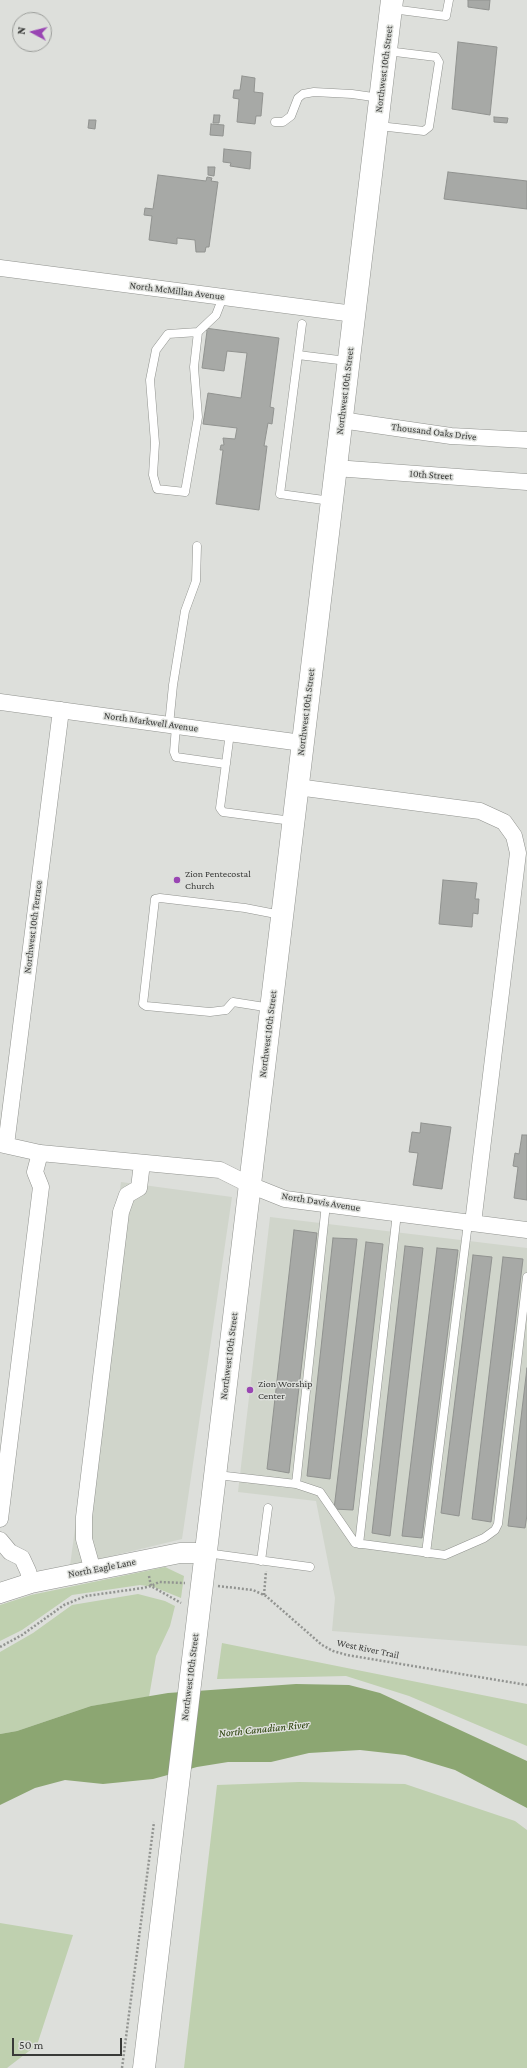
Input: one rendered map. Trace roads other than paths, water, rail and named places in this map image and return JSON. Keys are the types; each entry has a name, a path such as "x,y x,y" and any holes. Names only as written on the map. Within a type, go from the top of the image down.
{"main road":[{"name":"Northwest 10th Street","path":"144,2068 138,2027 196,1624 215,1474 331,501 392,5"}],"street":[{"name":"North McMillan Avenue","path":"0,268 354,314"},
{"name":"Thousand Oaks Drive","path":"341,420 451,436 527,440"},
{"name":"10th Street","path":"335,468 527,482"},
{"name":"North Markwell Avenue","path":"0,702 302,743"},
{"name":"Northwest 10th Terrace","path":"3,1145 61,710"},
{"path":"297,787 480,811 504,822 514,836 518,853 471,1223"},
{"name":"North Davis Avenue","path":"3,1145 40,1153 220,1170 250,1185 285,1199 527,1230"},
{"path":"0,1519 41,1187 36,1172 40,1153"},
{"path":"92,1571 84,1539 84,1517 121,1212 127,1195 139,1188 142,1163"},
{"path":"0,1540 10,1552 22,1558 28,1570 31,1582"},
{"name":"North Eagle Lane","path":"3,1590 31,1582 180,1553 205,1553"}],"lane":[{"path":"392,5 446,16 449,0"},
{"path":"378,126 424,131 429,127 438,62 436,57 386,51"},
{"path":"274,122 283,122 291,116 298,98 303,94 314,92 352,94 381,98"},
{"path":"198,332 194,367 198,417 185,492 157,489 154,475 155,443 150,380 156,350 168,334 198,332 216,315 223,297"},
{"path":"302,324 280,494 331,501"},
{"path":"298,355 348,361"},
{"path":"197,546 196,581 185,611 173,684 172,725 174,752 176,757 226,764"},
{"path":"230,733 220,808 223,812 293,822"},
{"path":"271,1008 233,1002 226,1010 210,1012 146,1006 143,1004 155,899 160,898 245,908 282,915"},
{"path":"296,1484 326,1204"},
{"path":"359,1544 397,1213"},
{"path":"426,1553 471,1223"},
{"path":"215,1474 296,1484 320,1492 350,1537 355,1543 359,1544 445,1555 484,1538 495,1530 498,1524 527,1277"},
{"path":"264,1561 268,1508"},
{"path":"205,1553 310,1567"}],"water":[{"name":"North Canadian River","path":"296,1684 349,1685 380,1693 527,1761 527,1808 455,1770 405,1755 360,1750 309,1753 271,1762 228,1762 197,1767 153,1779 103,1784 65,1780 35,1788 0,1805 0,1734 17,1731 91,1706 168,1693"}],"place":[{"name":"Zion Pentecostal Church","path":"177,880"},
{"name":"Zion Worship Center","path":"250,1390"}]}
